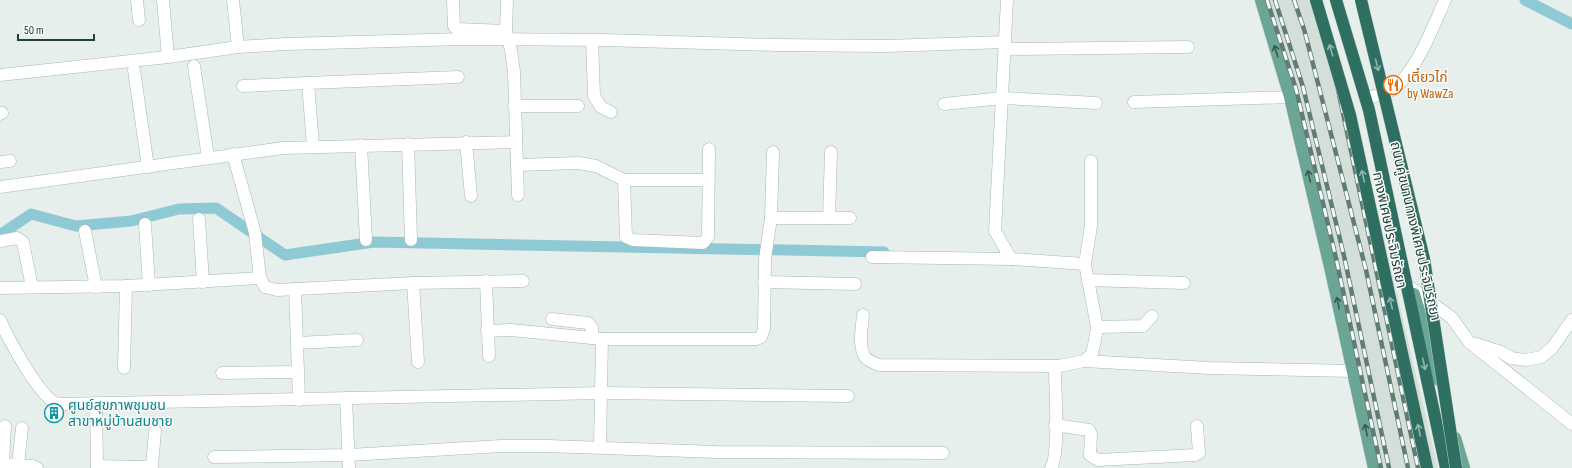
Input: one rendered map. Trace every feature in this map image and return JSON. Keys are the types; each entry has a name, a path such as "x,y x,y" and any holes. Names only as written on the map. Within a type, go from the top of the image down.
{"highway":[{"name":"ทางพิเศษประจิมรัถยา","path":"1316,0 1350,115 1427,468"},
{"name":"ทางพิเศษประจิมรัถยา","path":"1336,0 1369,110 1446,468"},
{"path":"1361,0 1424,259 1456,468"}],"main road":[{"path":"1261,0 1290,97 1374,468"},
{"name":"ถนนคู่ขนานทางพิเศษประจิมรัถยา","path":"1341,0 1370,98 1413,289 1464,468"}],"street":[{"path":"137,0 139,20"},
{"path":"163,0 168,57"},
{"path":"233,0 238,47"},
{"path":"453,0 454,26 457,29 508,41"},
{"path":"507,0 508,41 514,72 518,195"},
{"path":"1007,0 995,231 1011,259"},
{"path":"1370,98 1389,92 1403,80 1427,40 1445,0"},
{"path":"0,75 168,57 238,47 462,39 508,41 592,40 886,46 1188,47"},
{"path":"592,40 594,96 601,107 611,112"},
{"path":"194,66 208,157"},
{"path":"134,70 148,167"},
{"path":"243,86 458,77"},
{"path":"308,83 313,146"},
{"path":"1134,102 1290,97"},
{"path":"944,104 1002,98 1096,103"},
{"path":"514,106 578,106"},
{"path":"0,187 148,167 208,157 283,148 466,142 516,142"},
{"path":"466,142 471,196"},
{"path":"408,144 412,240"},
{"path":"361,145 366,240"},
{"path":"624,180 626,237 633,240 703,243 708,237 709,149"},
{"path":"487,331 511,330 597,338 757,339 761,337 764,329 764,282 766,244 771,218 773,152"},
{"path":"829,218 831,152"},
{"path":"233,154 255,233 260,278 265,287 269,289 413,283 523,281"},
{"path":"1084,361 1092,354 1097,327 1085,264 1090,226 1091,161"},
{"path":"517,165 579,163 596,166 624,180 708,180"},
{"path":"771,218 850,218"},
{"path":"199,219 203,282"},
{"path":"145,224 150,285"},
{"path":"85,231 96,287"},
{"path":"0,242 17,238 23,242 32,288"},
{"path":"872,258 1011,259 1085,264"},
{"path":"0,288 126,286 260,278"},
{"path":"1088,280 1184,283"},
{"path":"486,281 488,356"},
{"path":"764,282 855,284"},
{"path":"413,283 418,362"},
{"path":"124,368 126,286"},
{"path":"295,289 299,400"},
{"path":"1413,289 1452,318 1469,342 1572,424"},
{"path":"863,315 861,340 865,356 869,360 879,365 1059,366 1084,361 1209,368 1353,371"},
{"path":"1097,327 1143,326 1152,316"},
{"path":"552,319 588,323 597,338 602,393 600,446"},
{"path":"0,320 6,345 46,397 58,404 602,393 848,396"},
{"path":"1469,342 1501,352 1511,358 1526,360 1541,357 1552,348 1572,320"},
{"path":"297,342 357,340"},
{"path":"1051,468 1055,450 1055,370 1059,366"},
{"path":"222,373 297,372"},
{"path":"346,398 349,468"},
{"path":"96,404 97,467 152,466 155,431"},
{"path":"1055,425 1089,430 1091,434 1090,455 1098,460 1195,455 1199,453 1197,426"},
{"path":"5,426 2,464 18,464 34,466 37,468"},
{"path":"18,464 22,428"},
{"path":"214,457 349,455 501,446 600,446 717,452 943,454"}],"shaded area":[{"path":"1263,0 1314,0 1354,111 1438,468 1377,468"}],"waterway":[{"path":"1525,0 1572,24"},
{"path":"0,235 31,214 76,226 131,221 179,209 216,208 285,255 374,242 884,252"}],"railway":[{"path":"1267,0 1296,89 1336,258 1381,468"},
{"path":"1275,0 1303,87 1344,256 1389,468"},
{"path":"1294,0 1304,29 1366,270 1408,468"},
{"path":"1313,0 1325,28 1418,468"}],"place":[{"name":"เตี๋ยวไก่ by WawZa","path":"1393,85"},
{"name":"ศูนย์สุขภาพชุมชน สาขาหมู่บ้านสมชาย","path":"54,413"}]}
